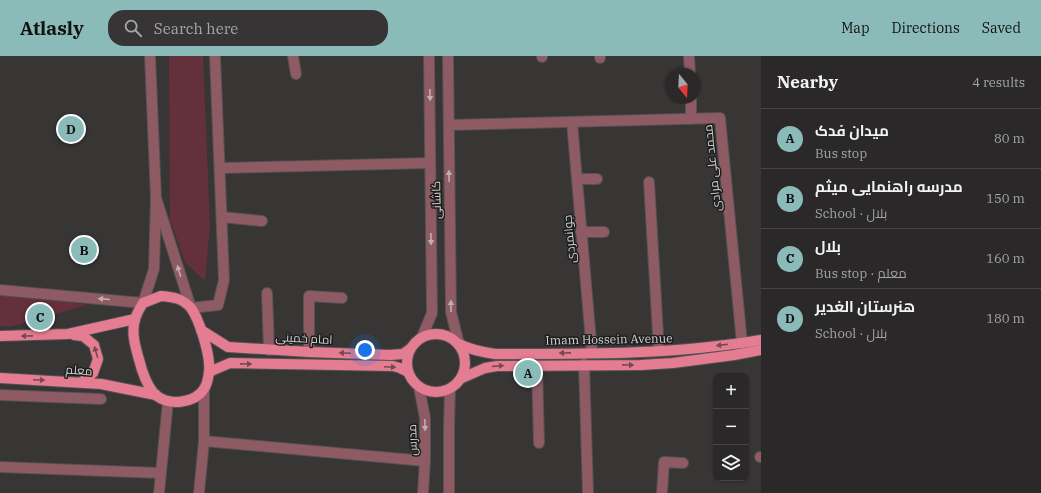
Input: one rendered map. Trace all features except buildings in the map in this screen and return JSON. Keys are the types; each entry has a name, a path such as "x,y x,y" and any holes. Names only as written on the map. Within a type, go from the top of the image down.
{"main road":[{"path":"161,296 177,298 191,308 201,330 209,363 209,372 204,389 198,395 189,400 180,402 168,401 156,395 146,382 133,331 135,319 143,303 161,296"},
{"path":"68,334 135,319"},
{"name":"امام خمینی","path":"201,330 228,347 390,355 403,354 410,348"},
{"path":"438,333 447,335 459,344 464,353 466,362 465,371 462,378 450,388 439,393 429,391 419,386 412,380 406,364 410,348 415,342 422,337 438,333"},
{"path":"0,336 68,334 83,336 94,345 98,359 93,373 82,382"},
{"name":"Imam Hossein Avenue","path":"459,344 479,352 495,354 592,353 659,352 761,340"},
{"name":"Imam Hossein Avenue","path":"462,378 485,368 497,366 584,364 640,365 673,363 761,350"},
{"path":"209,372 230,363 393,366 408,372"},
{"name":"معلم","path":"0,378 101,384 156,395"}],"street":[{"path":"0,290 143,303 154,269 156,198 150,56"},
{"path":"156,198 191,308 218,305 224,280 215,56"},
{"path":"293,56 296,74"},
{"name":"کاشانی","path":"422,337 432,313 429,56"},
{"name":"کاشانی","path":"448,56 451,312 459,344"},
{"path":"689,56 690,68"},
{"path":"691,104 691,119"},
{"name":"محمد علی مرادی","path":"449,125 720,118 742,343"},
{"name":"جوانمردی","path":"572,122 592,353"},
{"path":"220,168 430,163"},
{"path":"577,178 597,180"},
{"path":"649,182 659,352"},
{"path":"222,218 262,222"},
{"path":"582,232 604,232"},
{"path":"267,293 269,350"},
{"path":"309,352 309,296 342,298"},
{"path":"584,364 588,493"},
{"path":"537,365 539,443"},
{"name":"مدرس","path":"419,386 425,418 424,493"},
{"path":"449,493 450,388"},
{"path":"198,493 204,441 204,389"},
{"path":"0,395 101,399"},
{"path":"159,493 168,401"},
{"path":"204,441 425,461"},
{"path":"662,493 664,462 683,463"},
{"path":"0,467 160,473"}],"shaded area":[{"path":"169,56 203,56 210,225 205,281 185,262 170,220"},
{"path":"0,290 87,305 10,327 0,326"}],"place":[{"name":"هنرستان الغدیر","path":"71,129"},
{"name":"مدرسه راهنمایی میثم","path":"84,250"},
{"name":"بلال","path":"40,317"},
{"name":"میدان فدک","path":"528,373"}]}
